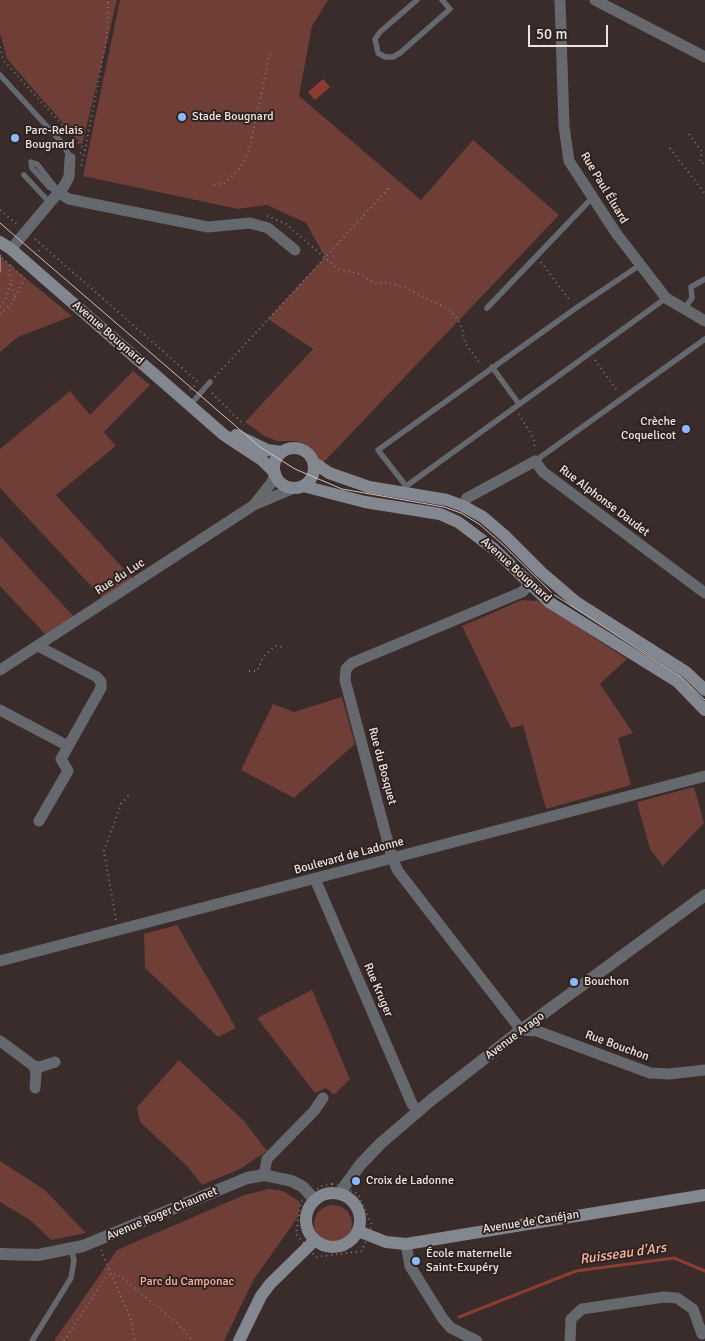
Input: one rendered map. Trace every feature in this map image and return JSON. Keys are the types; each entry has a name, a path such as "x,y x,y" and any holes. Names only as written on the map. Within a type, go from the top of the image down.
{"main road":[{"name":"Avenue Bougnard","path":"5,245 191,404 232,442 270,466 282,484 365,502 440,514 472,531 530,584 568,614 678,682 705,710"},
{"name":"Avenue Bougnard","path":"216,426 267,450 282,452 288,449 301,449 310,456 319,468 348,481 405,490 447,500 463,506 482,517 504,535 546,577 576,602 686,672 705,690"},
{"path":"275,473 275,463 282,452"},
{"path":"298,487 312,477 313,462"},
{"path":"239,1341 261,1296 270,1284 311,1244 339,1247 347,1244 362,1233 358,1209 343,1191 312,1197 307,1216 311,1244"},
{"name":"Avenue de Canéjan","path":"362,1233 386,1242 406,1244 705,1194"}],"street":[{"name":"Rue Paul Éluard","path":"560,0 564,126 569,162 640,265 666,298 705,321"},
{"path":"595,0 705,57"},
{"path":"5,245 27,230 59,193 69,177 70,158"},
{"path":"59,193 69,198 93,204 208,227 250,223 268,228 295,250"},
{"path":"463,506 467,498 534,461"},
{"name":"Rue Alphonse Daudet","path":"534,461 543,472 705,593"},
{"name":"Rue du Luc","path":"254,505 272,482 275,473"},
{"name":"Rue du Luc","path":"0,670 254,505 298,487"},
{"name":"Rue du Bosquet","path":"521,1030 398,870 392,858 345,680 346,669 352,663 522,592 530,584"},
{"path":"38,646 97,677 101,682 101,688 61,759 68,771 39,821"},
{"path":"0,710 68,746"},
{"name":"Boulevard de Ladonne","path":"2,959 705,776"},
{"name":"Rue Kruger","path":"315,879 412,1104 418,1112"},
{"name":"Avenue Arago","path":"343,1191 360,1165 380,1144 418,1112 521,1030 704,899"},
{"name":"Rue Bouchon","path":"521,1030 537,1031 650,1073 669,1074 705,1070"},
{"path":"0,1041 34,1066 40,1067 55,1062"},
{"path":"34,1066 36,1088"},
{"path":"264,1175 267,1158 314,1111 323,1098"},
{"name":"Avenue Roger Chaumet","path":"0,1254 38,1255 98,1242 248,1178 264,1175 292,1181 312,1197"},
{"path":"406,1244 410,1266 443,1318 451,1328 477,1341"},
{"path":"570,1341 572,1319 582,1309 664,1296 678,1298 693,1309 702,1334"}],"lane":[{"path":"417,0 380,32 375,39 378,53 386,57 393,57 400,53 450,9 442,0"},
{"path":"0,75 64,145 70,158"},
{"path":"31,162 37,164 53,182 59,193"},
{"path":"24,175 50,203"},
{"path":"487,308 538,257 593,197"},
{"path":"640,265 492,367 378,450 405,490 519,404 666,298"},
{"path":"685,308 692,298 691,287 705,279"},
{"path":"534,461 705,339"},
{"path":"492,367 519,404"},
{"path":"191,404 208,385"},
{"path":"32,1341 73,1273 71,1249"}],"path":[{"path":"70,158 85,150 107,37 108,0"},
{"path":"214,185 224,183 230,178 240,168 249,151 270,53"},
{"path":"689,134 704,151 700,162 705,164"},
{"path":"670,148 705,194"},
{"path":"208,385 391,186"},
{"path":"0,210 27,230 49,252 198,382 208,385 249,429"},
{"path":"0,256 25,278"},
{"path":"326,257 338,269 359,274 377,284 383,282 404,287 448,309 462,328 465,343 486,372"},
{"path":"538,257 576,308"},
{"path":"0,314 11,305 25,278 29,275 43,277"},
{"path":"0,307 7,297 10,282 15,297"},
{"path":"590,353 622,398"},
{"path":"172,388 186,392 198,382"},
{"path":"519,404 519,416 534,439 534,461"},
{"path":"249,671 257,671 264,657 275,646 282,647"},
{"path":"118,930 104,851 121,804 130,794"},
{"path":"332,1184 343,1191 358,1194 372,1225 362,1233 362,1251 316,1257 311,1244 296,1234 301,1202 312,1197 323,1185 332,1184"},
{"path":"98,1242 131,1320 135,1341"},
{"path":"64,1341 105,1278 112,1274 120,1276 177,1323 193,1341"}],"green space":[{"path":"0,0 117,0 82,145 7,59 0,33"},
{"path":"120,0 328,0 312,26 299,96 421,200 473,140 559,215 322,464 305,444 296,441 277,441 264,436 245,422 313,349 268,319 325,257 306,223 267,205 238,209 83,176"},
{"path":"0,257 72,316 18,337 0,352"},
{"path":"133,371 150,385 104,432 116,446 56,495 133,579 103,599 0,488 0,449 70,391 90,415"},
{"path":"0,536 74,617 45,634 0,586"},
{"path":"522,600 538,601 627,659 600,684 633,733 618,738 631,785 546,809 523,725 511,728 462,626"},
{"path":"342,697 355,744 294,798 241,770 273,704 294,712"},
{"path":"694,787 704,823 663,866 650,849 637,802"},
{"path":"177,925 236,1028 218,1037 145,968 144,934"},
{"path":"312,990 350,1079 334,1095 326,1088 315,1093 257,1018"},
{"path":"179,1060 244,1121 267,1151 240,1169 202,1185 186,1165 140,1122 137,1107"},
{"path":"0,1161 45,1190 86,1233 51,1240 30,1220 0,1202"},
{"name":"Parc du Camponac","path":"269,1189 283,1191 300,1202 298,1217 254,1279 224,1341 54,1341 117,1250 244,1195"},
{"path":"333,1205 346,1211 352,1224 346,1237 333,1243 320,1237 314,1224 320,1211"}],"shaded area":[{"path":"323,79 330,87 315,100 308,92"}],"waterway":[{"name":"Ruisseau d'Ars","path":"459,1317 576,1271 674,1258 705,1271"}],"tram line":[{"path":"0,223 260,447 295,469 342,489 444,507 461,513 479,524 501,543 553,594 681,677 705,700"},
{"path":"0,255 0,272"}],"place":[{"name":"Stade Bougnard","path":"182,117"},
{"name":"Parc-Relais Bougnard","path":"15,138"},
{"name":"Crèche Coquelicot","path":"686,429"},
{"name":"Bouchon","path":"574,982"},
{"name":"Croix de Ladonne","path":"356,1181"},
{"name":"École maternelle Saint-Exupéry","path":"416,1261"}]}
